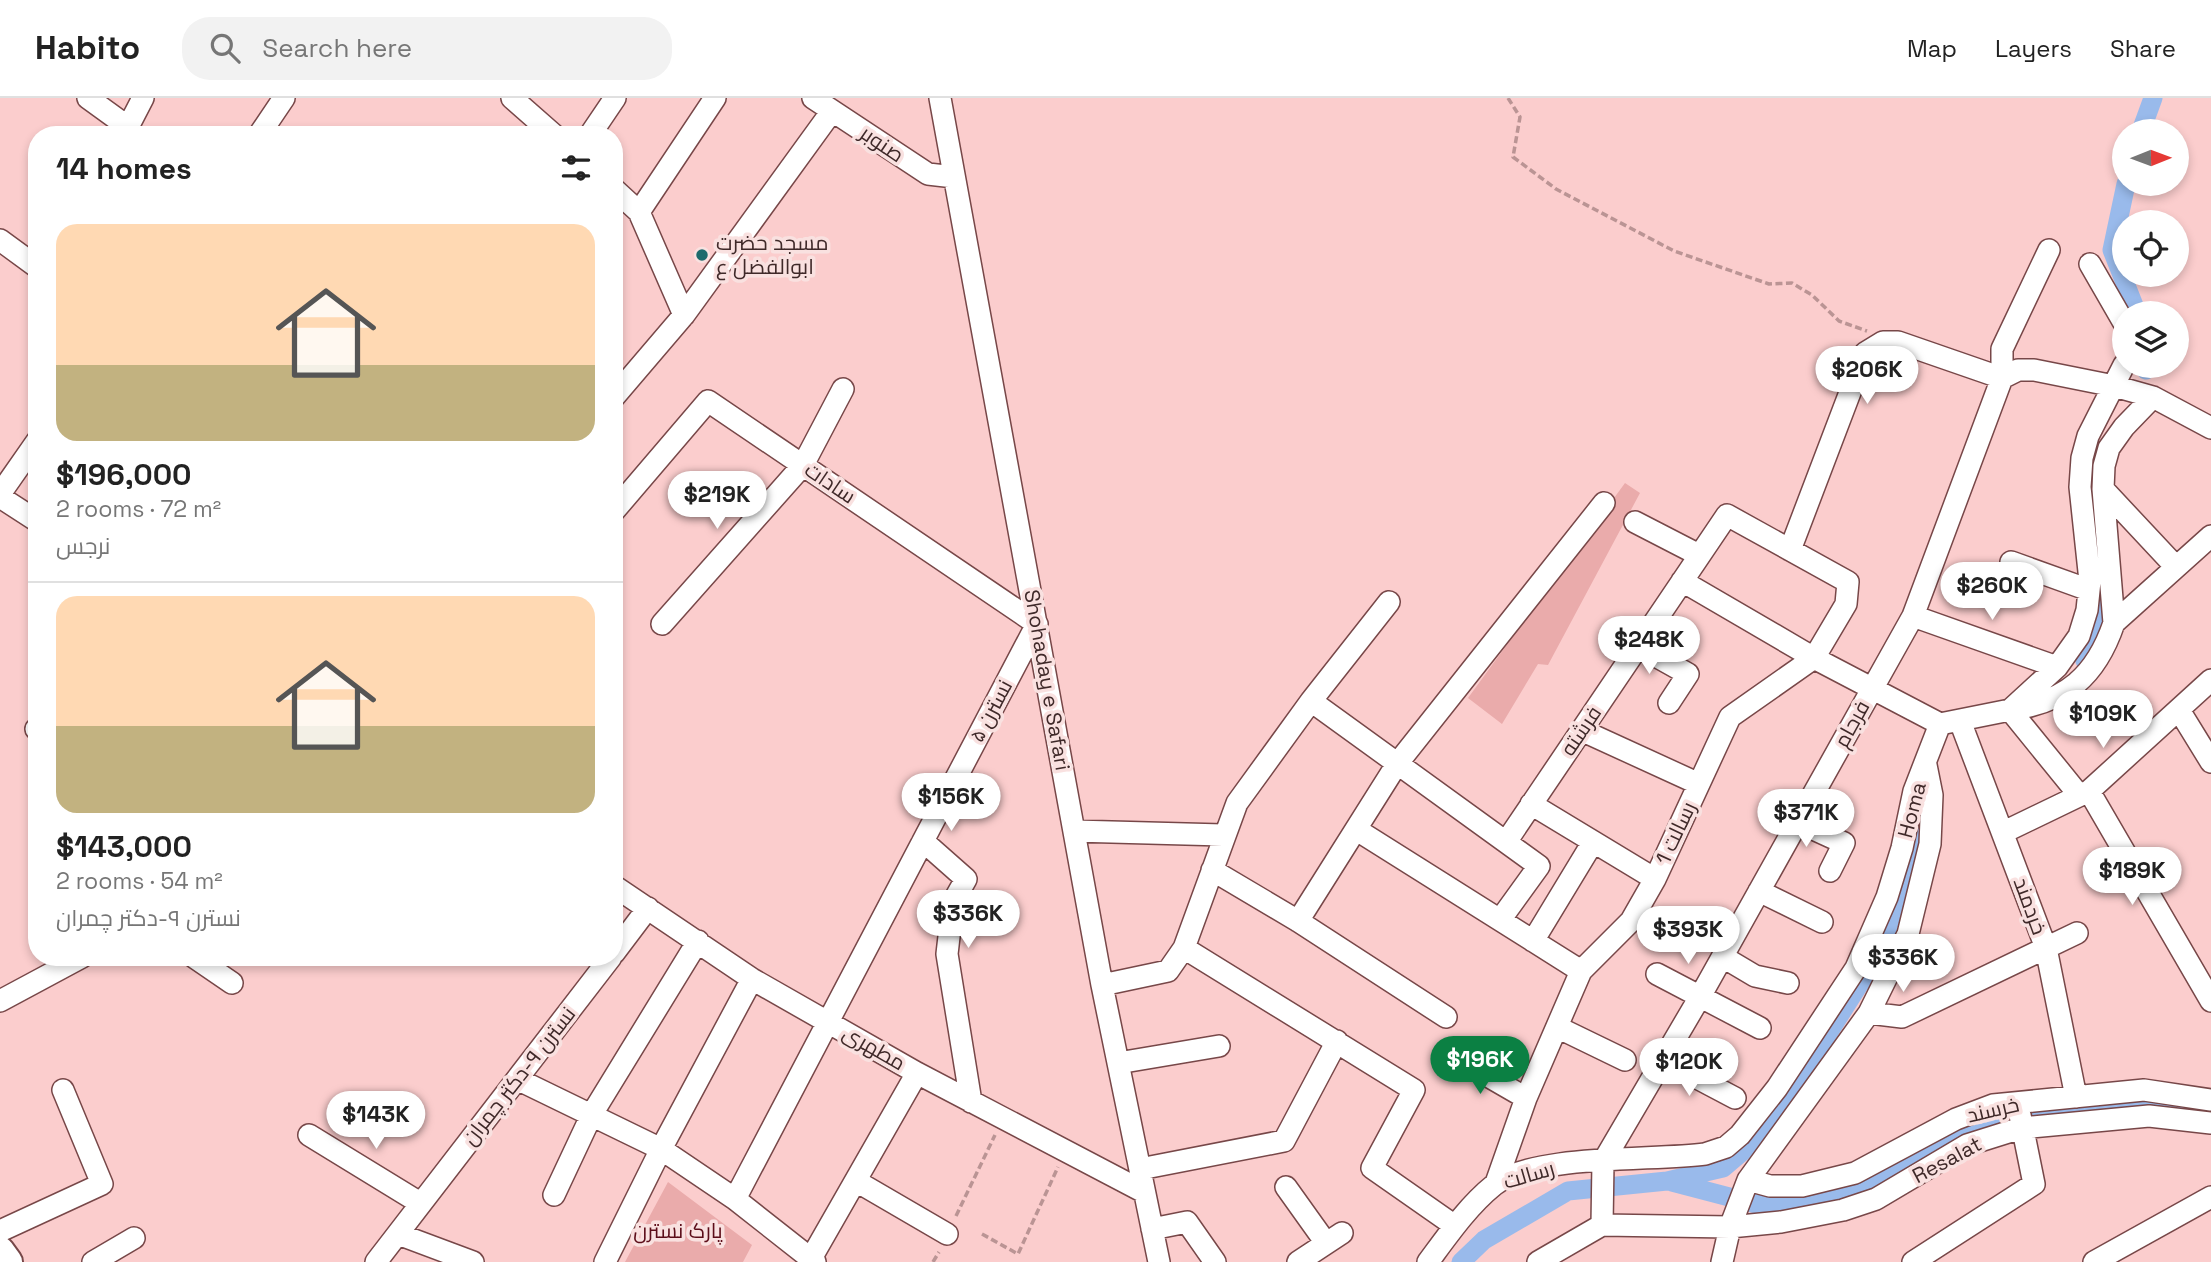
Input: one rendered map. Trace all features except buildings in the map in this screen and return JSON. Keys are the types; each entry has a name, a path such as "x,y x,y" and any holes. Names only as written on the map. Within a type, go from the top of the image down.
{"main road":[{"path":"0,1251 8,1262"}],"street":[{"path":"88,98 127,126"},
{"path":"129,126 143,98"},
{"path":"265,126 284,98"},
{"path":"512,98 544,126"},
{"path":"596,126 615,98"},
{"path":"639,212 715,98"},
{"name":"صنوبر","path":"813,98 928,174 954,177"},
{"name":"Shohaday e Safari","path":"940,98 1102,985 1152,1229 1155,1259"},
{"path":"623,386 684,315 832,111"},
{"path":"623,197 639,212 684,315"},
{"path":"0,240 28,260"},
{"path":"2049,250 2002,349 2002,378 1913,616 2057,667"},
{"path":"2090,264 2112,302"},
{"path":"1814,658 1846,604 1849,582 1790,550 1865,353 1871,348 1883,342 1898,342 2002,378 2018,370 2034,370 2119,388 2150,396 2211,428"},
{"path":"2010,710 2057,667 2078,636 2087,610 2088,553 2080,486 2082,458 2088,436 2119,388 2121,378"},
{"path":"662,624 803,465 844,388"},
{"path":"2114,623 2103,489 2109,448 2150,396"},
{"name":"سادات","path":"623,501 708,401 1037,624"},
{"path":"28,454 0,495 28,515"},
{"path":"2103,489 2176,567"},
{"path":"1298,921 1397,764 1604,503"},
{"name":"فرشته","path":"1506,842 1727,515 1790,550"},
{"path":"1635,522 1699,555"},
{"path":"1926,765 1931,742 1950,722 2039,706 2070,689 2095,665 2114,623 2211,536"},
{"path":"2011,562 2089,590"},
{"path":"1682,581 1814,658 1950,722"},
{"path":"1102,985 1168,971 1184,948 1223,835 1237,803 1311,701 1389,602"},
{"name":"فرجام","path":"1603,1161 1723,957 1913,616"},
{"name":"نسترن ۵","path":"735,1199 1037,624"},
{"path":"1638,646 1688,674 1669,703"},
{"name":"رسالت 1","path":"1496,1183 1526,1098 1581,971 1630,921 1655,879 1730,717 1814,658"},
{"path":"2004,832 2084,793 2211,680"},
{"path":"1311,701 1539,866 1500,920"},
{"path":"2010,710 2084,793 2211,1001"},
{"path":"2179,710 2211,762"},
{"name":"خردمند","path":"1950,722 2004,832 2046,948 2077,1097"},
{"path":"1581,730 1699,784"},
{"name":"Homa","path":"1722,1262 1730,1227 1748,1180 1869,1013 1908,934 1925,870 1932,820 1932,795 1926,765"},
{"name":"Homa","path":"1603,1161 1705,1154 1726,1147 1740,1135 1777,1088 1856,968 1887,897 1902,848 1914,791 1926,765"},
{"path":"1531,804 1655,879"},
{"path":"1798,822 1844,843 1830,871"},
{"path":"1357,830 1581,971"},
{"path":"1074,831 1223,835"},
{"path":"923,841 966,878 953,902 947,954 971,1102"},
{"path":"1533,941 1594,842"},
{"path":"1212,870 1298,921 1446,1017"},
{"path":"1759,891 1822,922"},
{"name":"مطهری","path":"623,893 752,979 917,1073 1065,1153 1144,1192"},
{"path":"623,941 648,908"},
{"path":"1869,1013 1902,1017 2077,933"},
{"path":"554,1195 592,1114 698,941"},
{"path":"1184,948 1414,1090 1372,1168 1455,1226"},
{"path":"1723,957 1755,976 1787,983"},
{"path":"0,1001 65,966"},
{"path":"207,966 232,983"},
{"name":"نسترن ۹-دکتر چمران","path":"376,1262 604,966"},
{"path":"1657,974 1760,1028"},
{"path":"605,1262 661,1149 752,979"},
{"path":"1557,1027 1625,1060"},
{"path":"1140,1169 1284,1141 1337,1041"},
{"path":"1118,1063 1219,1046"},
{"path":"1455,1057 1526,1098"},
{"path":"1663,1060 1735,1098"},
{"path":"517,1079 661,1149 735,1199 812,1261 917,1073"},
{"path":"0,1231 102,1184 63,1090"},
{"name":"خرسند","path":"1748,1180 1770,1185 1802,1186 1855,1173 1956,1119 1993,1105 2144,1090 2211,1100"},
{"path":"1913,1262 2034,1184 2021,1128 2019,1102"},
{"name":"Resalat","path":"1730,1227 1781,1222 1843,1210 1876,1199 1967,1146 2021,1128 2149,1116 2211,1123"},
{"path":"309,1135 420,1203"},
{"path":"1602,1225 1603,1161"},
{"name":"رسالت","path":"1428,1262 1455,1226 1496,1183 1532,1170 1603,1161"},
{"path":"856,1181 947,1234"},
{"path":"1286,1187 1334,1238 1298,1262"},
{"path":"2094,1262 2211,1197"},
{"path":"1152,1229 1187,1222 1215,1262"},
{"path":"1538,1262 1602,1225 1730,1227"},
{"path":"398,1234 473,1262"},
{"path":"93,1262 134,1238"}],"path":[{"path":"1508,98 1520,117 1513,157 1556,189 1675,251 1769,284 1792,284 1811,295 1839,321 1870,331"},
{"path":"947,1234 1003,1119"},
{"path":"982,1234 1018,1254 1065,1153"},
{"path":"937,1256 944,1262"}],"green space":[{"path":"1625,483 1640,493 1548,665 1538,664 1502,724 1468,698"},
{"name":"پارک نسترن","path":"668,1182 752,1245 743,1262 625,1262"}],"waterway":[{"path":"2145,119 2153,98"},
{"path":"2123,196 2112,250 2132,301"},
{"path":"2094,485 2094,522 2100,553"},
{"path":"2085,661 2099,625 2102,586"},
{"path":"1461,1262 1484,1240 1568,1191 1667,1181 1723,1168 1743,1151 1785,1101 1878,955 1915,848 1924,796"},
{"path":"1672,1182 1756,1204 1785,1205 1865,1183 1953,1136 2009,1114 2143,1101 2211,1112"}],"place":[{"name":"مسجد حضرت ابوالفضل ع","path":"702,255"}]}
